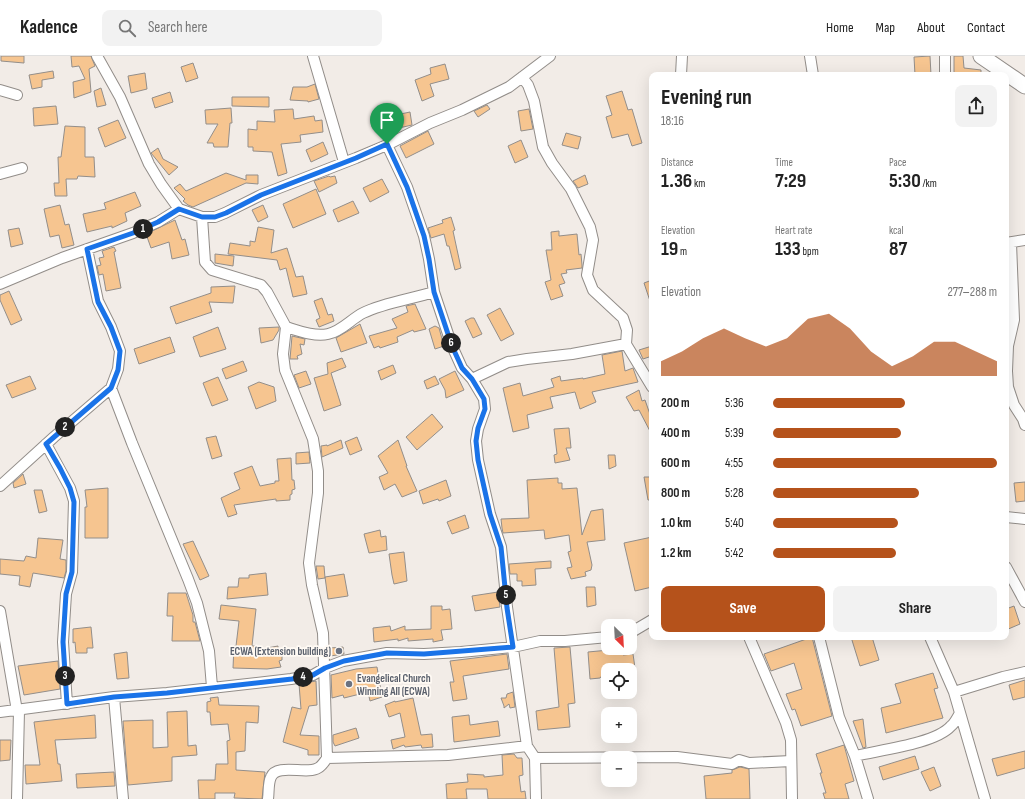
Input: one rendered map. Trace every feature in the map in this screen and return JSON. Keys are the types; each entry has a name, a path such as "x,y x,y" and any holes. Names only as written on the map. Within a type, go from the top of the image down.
{"main road":[{"path":"981,56 1004,72"},
{"path":"1009,75 1025,86"}],"street":[{"path":"97,56 120,97 149,164 161,184 179,209 202,217 215,217 226,213 261,195 387,144 430,123 488,98 509,87 550,56"},
{"path":"313,56 344,162"},
{"path":"681,72 682,56"},
{"path":"810,56 813,72"},
{"path":"945,56 945,72"},
{"path":"522,77 528,85 534,101 543,147 570,189 590,227 593,240 587,275 593,290 623,318 626,330 626,344 649,382"},
{"path":"0,90 17,95"},
{"path":"387,144 407,187 424,236 434,292 447,332 462,368 472,379 484,399 485,409 478,428 476,441 478,460 490,514 501,547 507,608 527,746 535,758 536,799"},
{"path":"0,174 22,168"},
{"path":"0,284 87,249 133,233 158,222 179,209"},
{"path":"202,217 206,262 212,270 261,285 267,292 286,326 283,354 285,370 313,439 318,471 318,493 309,563 312,585 323,633 327,758 318,768 310,770 279,770 274,773 270,779 268,799"},
{"path":"1009,243 1025,240"},
{"path":"0,486 111,388 118,370 120,351 111,327 98,302 87,249"},
{"path":"1009,256 1014,320 1009,342"},
{"path":"286,326 303,332 328,334 348,324 361,314 379,307 434,292"},
{"path":"472,379 508,362 572,354 626,344"},
{"path":"111,388 197,603 209,651 212,687"},
{"path":"1009,390 1014,405 1025,425"},
{"path":"46,444 70,488 74,502 72,572 66,594 63,642 67,704"},
{"path":"1009,517 1025,519"},
{"path":"1009,572 1025,602"},
{"path":"0,611 18,711 17,799"},
{"path":"637,629 649,622"},
{"path":"0,712 18,711 114,697 167,693 292,679 313,675 325,668 344,661 387,653 424,654 513,647 540,641 565,642 601,638"},
{"path":"750,640 786,722 791,740 792,799"},
{"path":"820,640 839,717 855,756 868,799"},
{"path":"931,640 954,692 985,799"},
{"path":"954,692 1025,672"},
{"path":"114,697 123,799"},
{"path":"855,756 921,742 937,736 951,727 960,713"},
{"path":"327,758 448,755 527,746"},
{"path":"535,758 677,758 732,764 739,760 749,764 791,761"}],"building":[{"path":"1,56 24,56 24,63 1,61"},
{"path":"71,56 91,56 95,66 89,69 91,92 74,98 73,82 85,79 79,66 72,67"},
{"path":"930,56 931,72 915,72 914,57"},
{"path":"954,56 963,56 964,68 981,70 981,72 954,72"},
{"path":"193,63 198,78 186,82 181,67"},
{"path":"445,64 449,79 430,84 434,96 422,101 415,80 431,74 430,68"},
{"path":"53,71 54,78 42,80 42,87 32,89 29,75"},
{"path":"145,73 147,89 131,93 128,76"},
{"path":"315,84 319,99 308,102 290,100 293,87 307,87"},
{"path":"101,88 106,105 97,107 94,91"},
{"path":"622,91 628,110 632,109 642,143 632,146 628,134 612,138 606,117 612,115 606,96"},
{"path":"170,92 173,102 155,108 152,98"},
{"path":"232,97 269,97 269,107 232,106"},
{"path":"487,105 490,109 478,117 474,111"},
{"path":"56,106 58,124 34,126 33,108"},
{"path":"231,108 232,123 230,123 228,147 214,147 213,143 207,143 218,124 206,124 205,110"},
{"path":"293,109 294,119 314,116 315,121 322,120 323,132 300,135 301,142 281,144 287,173 278,176 272,152 253,151 253,147 248,147 248,129 257,130 257,121 275,122 274,110"},
{"path":"529,109 533,129 521,131 518,111"},
{"path":"410,112 412,125 399,128 396,115"},
{"path":"118,120 126,138 105,147 98,128"},
{"path":"65,126 85,127 85,157 94,157 95,177 78,176 77,179 66,179 67,196 55,196 54,183 59,183 58,157 61,157"},
{"path":"428,131 434,144 406,158 400,146"},
{"path":"566,133 581,137 578,149 562,145"},
{"path":"521,140 528,157 515,163 508,146"},
{"path":"323,142 328,154 311,162 306,150"},
{"path":"158,148 163,159 178,167 169,175 151,153"},
{"path":"226,173 246,180 246,175 258,175 258,184 246,183 193,207 183,201 185,199 174,188 180,184 186,191"},
{"path":"585,175 588,184 578,188 573,181"},
{"path":"329,176 335,176 337,183 319,192 314,181"},
{"path":"382,179 389,192 370,202 363,188"},
{"path":"316,189 326,214 293,228 283,204"},
{"path":"135,192 141,206 125,213 127,221 112,228 112,226 87,232 83,214 106,209 104,203"},
{"path":"353,201 359,213 338,222 333,210"},
{"path":"60,205 65,225 69,224 74,245 62,248 59,235 50,237 44,209"},
{"path":"263,205 268,217 258,222 252,210"},
{"path":"451,217 455,230 453,231 461,268 455,270 449,246 447,246 444,234 431,238 428,228 443,223 442,220"},
{"path":"175,220 182,240 185,239 189,255 172,259 169,242 151,248 146,234"},
{"path":"258,227 274,230 271,253 287,248 296,277 303,276 307,294 293,297 286,268 280,270 277,260 228,254 230,243 250,246 250,241 255,242"},
{"path":"19,228 23,244 11,247 8,230"},
{"path":"559,231 559,236 577,234 582,268 566,270 567,273 561,274 565,283 559,285 563,296 551,300 545,282 551,280 546,250 552,250 551,232"},
{"path":"114,247 116,251 114,252 121,288 106,291 103,274 99,275 97,266 101,265 99,258 104,257 102,251"},
{"path":"215,254 234,256 233,266 215,263"},
{"path":"649,281 649,298 644,283"},
{"path":"235,286 233,303 209,302 212,312 176,324 170,307 211,293 211,287"},
{"path":"9,291 22,320 11,325 0,300 0,295"},
{"path":"322,298 328,315 332,314 334,321 319,327 316,320 320,318 314,301"},
{"path":"415,304 426,329 414,332 413,330 397,337 398,342 380,348 379,346 374,348 369,336 397,328 392,319 408,312 406,306"},
{"path":"500,308 514,334 501,341 487,315"},
{"path":"474,318 482,334 473,338 465,321"},
{"path":"360,324 367,343 341,352 336,338"},
{"path":"435,326 439,328 444,346 435,349 429,329"},
{"path":"218,327 226,349 200,357 193,337"},
{"path":"279,327 279,330 273,340 261,343 259,328"},
{"path":"292,336 305,339 304,345 300,344 302,354 297,356 298,359 290,359"},
{"path":"170,337 175,352 139,364 134,349"},
{"path":"649,347 649,357 643,359 639,350"},
{"path":"622,351 625,371 633,368 638,382 592,392 596,402 580,409 575,392 550,397 553,408 527,415 529,428 513,432 503,388 520,383 523,396 554,387 551,379 560,376 561,381 583,379 605,374 602,355"},
{"path":"342,358 346,367 331,373 341,405 324,411 314,378 328,374 327,363"},
{"path":"243,361 247,371 226,379 222,369"},
{"path":"393,365 396,373 381,380 378,371"},
{"path":"306,371 311,384 299,388 294,375"},
{"path":"455,371 464,390 446,398 445,390 439,379"},
{"path":"30,376 36,389 12,398 6,385"},
{"path":"435,376 439,384 427,389 424,381"},
{"path":"218,377 228,400 212,406 203,383"},
{"path":"259,382 274,387 276,401 256,409 248,387"},
{"path":"639,390 642,401 645,400 649,411 649,429 639,410 634,411 626,397"},
{"path":"432,414 443,427 417,450 406,437"},
{"path":"569,428 571,448 566,448 570,460 555,463 554,455 557,454 554,429"},
{"path":"216,436 222,456 212,459 206,438"},
{"path":"357,437 362,450 350,455 345,442"},
{"path":"341,440 343,448 322,457 321,446 327,446"},
{"path":"398,440 406,466 417,491 402,497 395,484 384,490 379,477 388,473 378,456"},
{"path":"309,452 310,463 296,464 296,453"},
{"path":"608,455 615,455 616,466 609,469"},
{"path":"291,458 292,480 294,480 295,489 292,490 290,500 276,501 276,499 234,505 237,514 228,517 221,498 240,489 234,473 252,466 260,486 275,483 275,481 279,481 277,459"},
{"path":"23,474 26,484 14,488 13,483"},
{"path":"644,477 649,477 648,500"},
{"path":"558,478 558,483 562,483 562,489 577,488 582,535 591,511 603,509 605,540 587,542 592,565 591,570 585,572 586,576 571,579 567,568 572,567 568,552 571,551 569,535 545,539 544,530 503,533 501,519 529,518 527,480"},
{"path":"446,480 451,496 439,501 438,499 423,504 419,491"},
{"path":"1025,482 1025,501 1016,502 1014,483"},
{"path":"108,488 108,538 85,538 85,507 87,507 85,490"},
{"path":"34,490 42,490 47,511 39,513"},
{"path":"465,515 469,528 452,534 447,522"},
{"path":"380,530 381,537 386,536 387,550 369,553 364,534"},
{"path":"38,538 63,540 60,559 66,560 66,571 64,578 33,573 30,587 19,585 20,576 0,574 0,559 24,561 26,556 36,558"},
{"path":"649,538 649,588 635,591 624,543"},
{"path":"193,541 209,576 200,580 183,544"},
{"path":"404,552 407,581 394,584 389,554"},
{"path":"551,561 551,568 535,569 536,585 522,586 522,581 517,581 517,574 510,574 509,564"},
{"path":"316,566 324,566 325,578 318,579"},
{"path":"266,573 268,595 227,599 228,587 238,587 239,578 249,578 249,575"},
{"path":"344,574 348,596 328,599 325,577"},
{"path":"586,587 595,587 596,605 587,607"},
{"path":"498,592 500,607 475,611 472,596"},
{"path":"168,593 186,593 193,615 193,622 195,622 200,641 172,641 173,616 167,616"},
{"path":"221,605 256,609 252,646 256,646 256,650 278,646 278,653 282,652 282,660 279,661 281,667 267,669 233,668 234,646 236,646 239,621 219,619"},
{"path":"431,606 442,606 442,610 450,609 452,629 441,630 443,640 433,642 433,639 408,641 408,638 398,641 398,639 374,642 373,628 390,626 391,631 405,626 405,630 431,629"},
{"path":"1014,606 1020,624 1009,629 1009,608"},
{"path":"91,627 93,648 87,648 87,653 76,653 75,642 73,643 73,629"},
{"path":"804,640 813,640 832,716 801,726 795,709 792,710 786,694 802,689 794,663 771,671 764,654"},
{"path":"852,640 873,640 879,660 860,666"},
{"path":"343,647 344,654 330,656 330,648"},
{"path":"570,647 575,703 568,704 570,727 538,730 536,711 559,707 554,648"},
{"path":"601,651 601,655 633,655 634,663 601,663 601,677 590,679 588,652"},
{"path":"127,652 129,678 117,679 114,654"},
{"path":"507,654 509,669 463,676 467,699 453,701 450,682 454,682 450,661"},
{"path":"58,661 60,689 24,695 18,666"},
{"path":"377,667 382,697 370,701 368,692 344,698 343,695 332,698 331,675 356,669"},
{"path":"933,673 938,688 934,689 943,718 886,733 881,708 901,703 895,684"},
{"path":"1025,680 1025,697 1013,700 1009,685"},
{"path":"316,681 317,705 309,706 300,735 319,736 319,755 308,755 308,750 283,742 292,707 301,709 299,684"},
{"path":"513,692 515,707 510,708 509,704 504,708 501,698 506,698 507,694"},
{"path":"218,697 219,705 259,706 258,723 246,722 245,751 236,752 236,770 265,772 262,799 234,798 235,793 215,793 215,799 199,799 198,780 215,780 216,764 228,764 227,741 230,740 228,724 211,725 210,712 207,712 207,702 211,701 210,698"},
{"path":"413,698 421,735 432,734 433,747 422,748 421,745 405,747 404,745 393,749 391,740 405,737 400,713 389,717 385,705 395,701"},
{"path":"187,711 188,746 196,745 197,755 172,757 172,781 128,785 123,721 153,720 153,748 168,747 167,712"},
{"path":"95,715 96,738 55,740 62,781 26,784 25,765 40,765 34,722"},
{"path":"469,715 470,725 498,721 500,736 454,742 452,717"},
{"path":"863,719 866,747 863,748 853,721"},
{"path":"356,728 359,738 335,746 333,742 333,735"},
{"path":"0,740 11,740 10,760 0,761"},
{"path":"844,745 854,781 845,784 849,799 825,799 823,793 826,793 820,773 822,773 816,754"},
{"path":"1025,751 1025,768 997,776 992,759"},
{"path":"514,754 517,758 522,758 523,775 519,776 521,792 525,791 526,799 488,799 487,789 466,789 467,799 447,799 446,784 468,782 467,774 484,775 484,777 503,775 502,755"},
{"path":"915,756 919,769 883,780 879,767"},
{"path":"740,767 749,769 750,799 706,799 704,776 732,773 732,770"},
{"path":"934,767 941,786 930,791 921,772"},
{"path":"114,772 115,786 77,788 76,774"}],"place":[{"name":"ECWA (Extension building)","path":"339,651"},
{"name":"Evangelical Church Winning All (ECWA)","path":"349,684"}],"route":[{"path":"387,144 407,187 424,236 434,292 452,346 462,368 472,379 484,399 485,409 478,428 476,441 478,460 490,514 501,547 507,608 513,647 424,654 387,653 344,661 325,668 313,675 292,679 167,693 114,697 67,704 63,642 66,594 72,572 74,502 70,488 46,444 111,388 118,370 120,351 111,327 98,302 87,249 133,233 158,222 179,209 202,217 215,217 261,195 356,158 387,144"}]}
